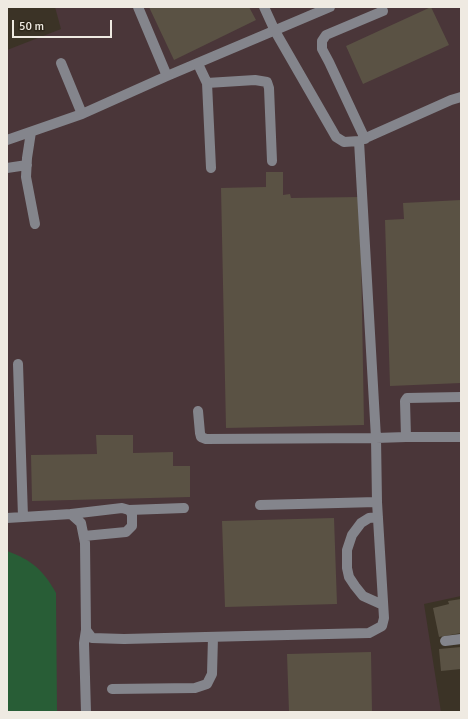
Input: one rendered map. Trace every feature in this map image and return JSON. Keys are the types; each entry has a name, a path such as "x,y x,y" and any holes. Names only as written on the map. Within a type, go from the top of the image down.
{"street":[{"path":"138,7 167,76"},
{"path":"264,7 275,31 336,137 344,142 362,140 461,96"},
{"path":"7,140 82,114 167,76 275,31 307,12 330,7"},
{"path":"86,630 92,638 116,639 369,633 382,626 384,618 377,502 376,438 362,140 322,49 322,42 326,35 383,11"},
{"path":"61,63 82,114"},
{"path":"198,64 207,83 211,168"},
{"path":"207,83 255,80 267,82 269,88 272,161"},
{"path":"31,132 26,165 26,177 34,224"},
{"path":"7,168 26,165"},
{"path":"18,364 24,517"},
{"path":"406,437 405,401 407,398 461,397"},
{"path":"198,411 201,437 206,439 406,437 461,438"},
{"path":"260,505 377,502"},
{"path":"7,518 71,514 122,508 129,510 184,508"},
{"path":"84,536 126,532 132,526 132,514 129,510"},
{"path":"71,514 81,523 85,542 86,630 84,643 86,712"},
{"path":"378,517 369,518 361,523 352,535 347,550 347,568 349,577 363,596 383,605"},
{"path":"112,689 195,688 207,684 212,674 213,637"},
{"path":"445,641 461,639"}],"shaded area":[{"path":"55,7 461,7 461,596 424,604 441,712 7,712 7,50 61,29"}],"green space":[{"path":"7,551 16,554 36,567 46,578 56,593 57,712 7,712"}],"building":[{"path":"149,7 249,7 256,20 174,60"},
{"path":"431,7 449,45 363,84 346,46"},
{"path":"266,172 283,172 283,195 290,194 291,198 360,197 364,425 226,428 221,188 266,187"},
{"path":"461,200 461,383 390,386 385,220 404,219 403,203"},
{"path":"96,435 133,435 133,453 173,452 173,466 190,466 190,497 32,501 31,455 97,454"},
{"path":"334,518 337,604 225,607 222,521"},
{"path":"461,599 461,633 439,637 433,608 449,604 448,601"},
{"path":"461,647 461,669 441,671 439,649"},
{"path":"371,652 372,712 289,712 287,654"}]}
